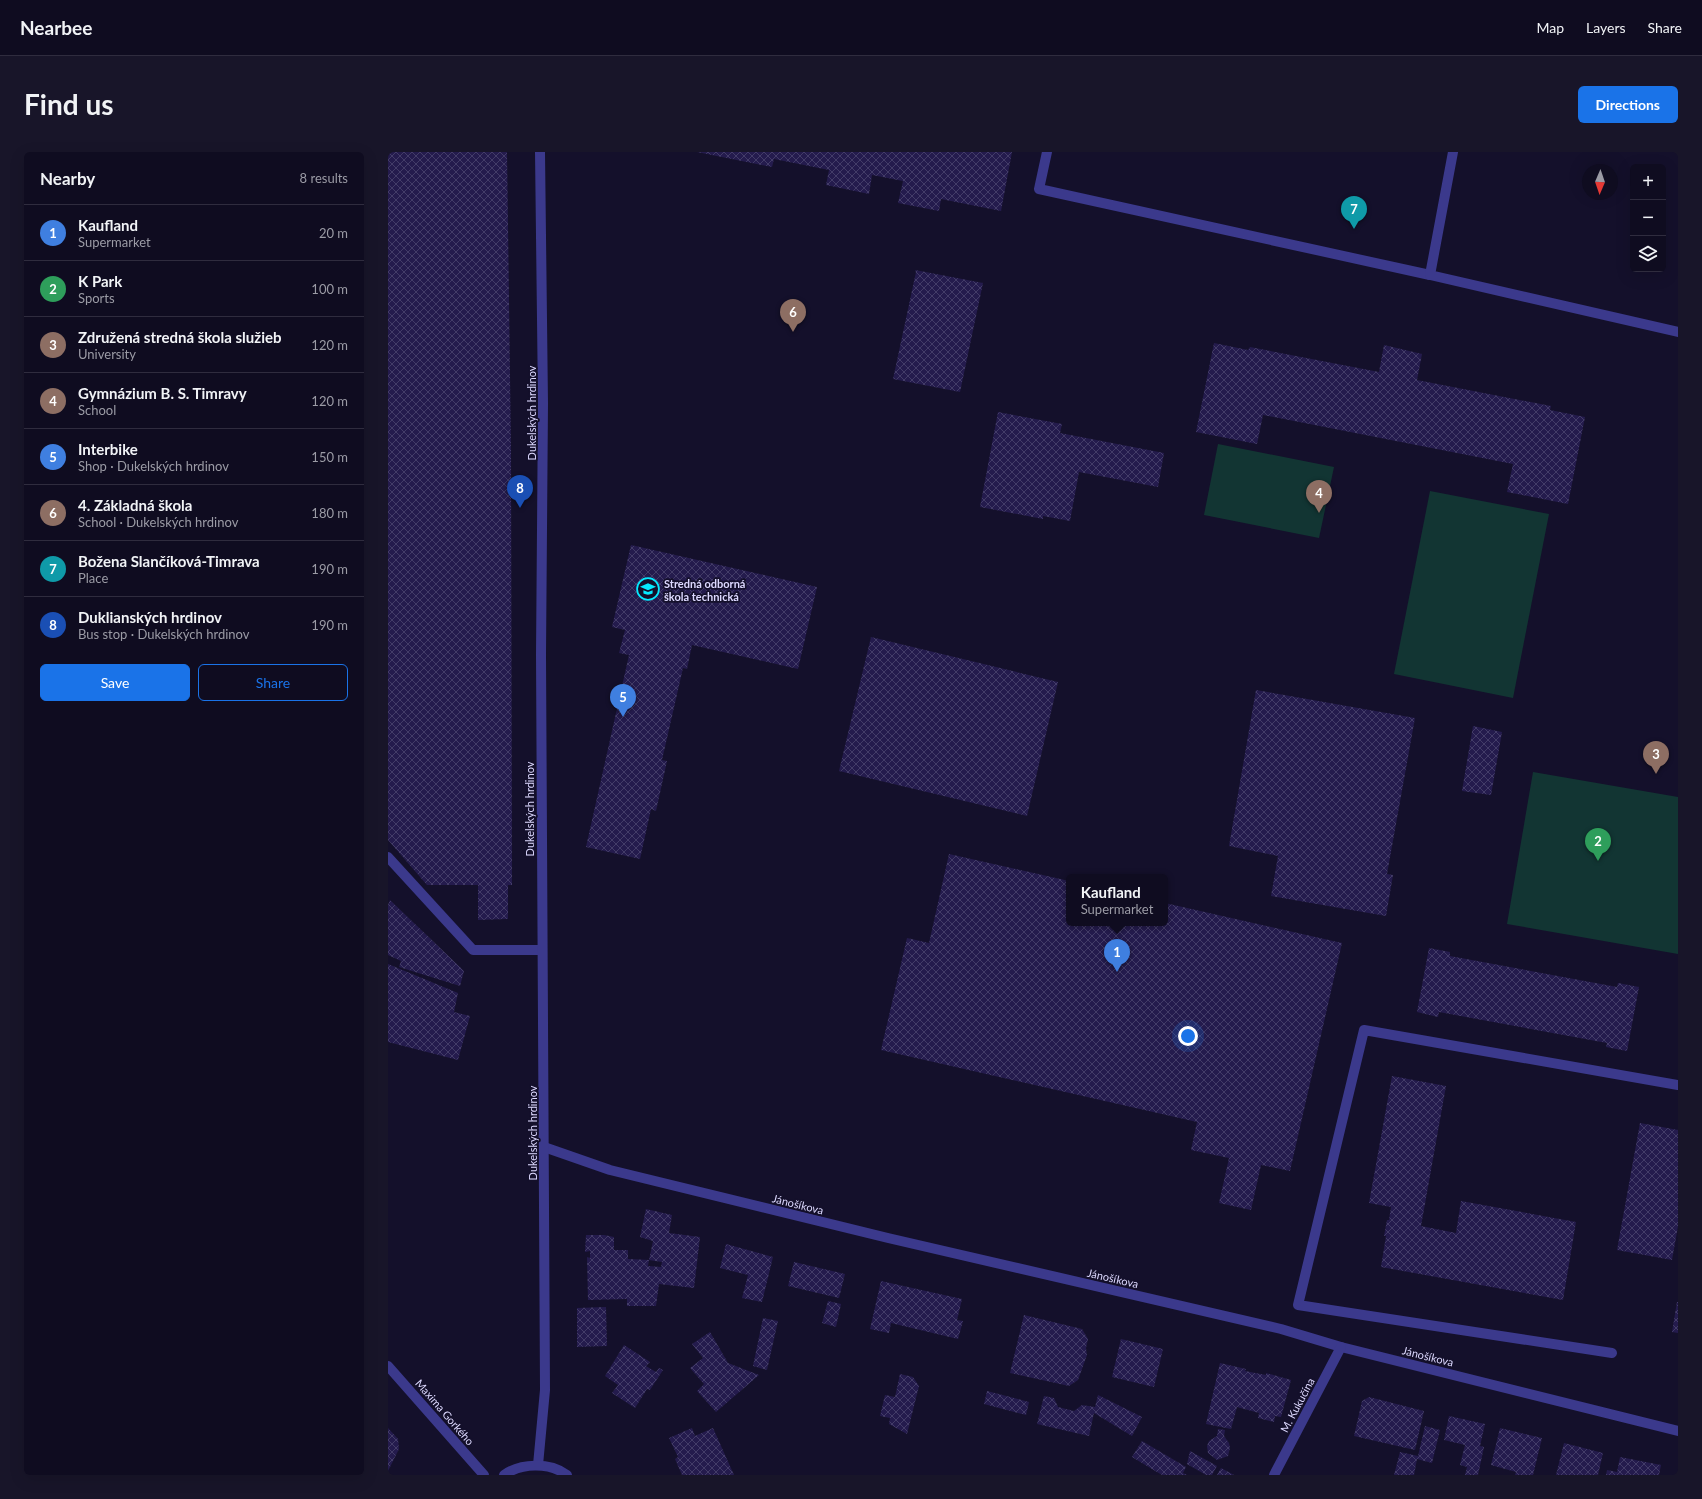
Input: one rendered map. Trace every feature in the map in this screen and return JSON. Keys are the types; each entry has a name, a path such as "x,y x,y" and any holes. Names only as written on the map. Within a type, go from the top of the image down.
{"street":[{"name":"Dukelských hrdinov","path":"538,1465 545,1390 541,655 543,403 540,152"},
{"path":"1048,152 1039,188 1678,332"},
{"path":"1430,275 1453,152"},
{"path":"388,856 473,950 542,950"},
{"path":"1612,1353 1298,1305 1362,1037 1364,1030 1678,1085"},
{"name":"Jánošíkova","path":"544,1147 610,1170 888,1238 1281,1329 1341,1346 1678,1431"},
{"name":"M. Kukučína","path":"1274,1475 1341,1346"},
{"name":"Maxima Gorkého","path":"388,1366 484,1475"},
{"path":"504,1475 513,1469 538,1465 561,1470 567,1475"}],"green space":[{"path":"1218,444 1334,467 1319,538 1204,515"},
{"path":"1430,491 1549,514 1513,698 1394,674"},
{"path":"1533,772 1678,797 1678,954 1507,924"}],"building":[{"path":"388,152 507,152 511,450 512,885 508,885 508,919 478,920 478,885 427,885 388,840"},
{"path":"697,152 1012,152 1001,211 941,199 939,211 898,203 903,181 872,175 869,194 826,185 829,170 774,159 772,167"},
{"path":"915,270 983,283 960,392 893,379 916,272"},
{"path":"1214,343 1248,350 1250,347 1379,372 1384,345 1422,354 1417,380 1551,406 1550,410 1585,417 1568,504 1507,492 1513,464 1263,415 1257,444 1196,432"},
{"path":"998,412 1062,424 1060,433 1164,453 1158,487 1079,472 1070,521 1043,516 1043,519 980,507"},
{"path":"631,545 817,587 798,669 692,645 687,669 683,668 662,760 667,761 656,811 651,809 640,859 586,847 629,655 619,653 625,630 612,627"},
{"path":"871,637 1058,682 1027,816 839,771"},
{"path":"1256,690 1415,718 1387,874 1393,875 1386,916 1271,896 1278,856 1229,846"},
{"path":"1473,726 1502,732 1491,795 1462,791"},
{"path":"949,854 1066,880 1066,926 1168,926 1168,904 1342,943 1290,1171 1261,1165 1251,1210 1219,1203 1229,1158 1191,1150 1197,1122 881,1050 907,938 929,943"},
{"path":"390,900 464,971 460,986 399,967 401,961 388,955 388,905"},
{"path":"1429,948 1450,952 1450,956 1617,987 1618,983 1639,987 1627,1051 1606,1047 1607,1043 1439,1012 1438,1017 1417,1012"},
{"path":"388,964 458,993 454,1012 470,1016 458,1060 388,1042"},
{"path":"1392,1076 1446,1086 1421,1226 1456,1233 1461,1201 1576,1222 1563,1300 1381,1267 1386,1236 1384,1236 1391,1207 1369,1203"},
{"path":"1640,1123 1678,1130 1678,1226 1672,1260 1617,1250"},
{"path":"646,1209 672,1215 669,1233 700,1237 694,1288 659,1284 656,1306 627,1306 627,1299 588,1300 587,1257 590,1258 590,1251 585,1252 586,1235 604,1235 614,1237 614,1250 628,1250 628,1259 649,1260 653,1241 640,1237","holes":["649,1260 662,1262 661,1267 648,1266"]},
{"path":"726,1244 773,1257 762,1302 742,1298 748,1275 720,1268"},
{"path":"794,1262 845,1274 839,1298 788,1286"},
{"path":"881,1281 962,1299 957,1320 963,1321 958,1339 891,1323 889,1333 870,1329"},
{"path":"828,1301 841,1304 836,1327 822,1323"},
{"path":"1678,1302 1678,1333 1672,1332"},
{"path":"606,1307 607,1346 577,1347 577,1308"},
{"path":"1024,1315 1082,1329 1088,1339 1086,1348 1087,1355 1078,1380 1069,1386 1010,1373"},
{"path":"763,1318 778,1321 767,1370 753,1366"},
{"path":"710,1332 728,1363 759,1375 716,1412 697,1391 704,1384 690,1368 703,1358 692,1344"},
{"path":"1121,1339 1163,1349 1154,1387 1112,1377"},
{"path":"624,1345 650,1362 646,1366 656,1372 659,1368 663,1370 650,1390 647,1389 635,1408 612,1393 618,1385 605,1376"},
{"path":"1220,1363 1246,1369 1245,1371 1266,1375 1266,1373 1291,1380 1281,1417 1275,1416 1274,1422 1258,1418 1259,1413 1237,1407 1231,1429 1206,1424"},
{"path":"900,1374 913,1377 919,1386 907,1434 889,1424 890,1418 880,1416 885,1395 895,1397"},
{"path":"987,1391 1029,1402 1026,1415 984,1404"},
{"path":"1098,1395 1142,1417 1132,1436 1094,1413 1089,1436 1037,1424 1044,1396 1054,1398 1058,1407 1074,1411 1082,1405 1095,1407"},
{"path":"1369,1397 1424,1411 1415,1450 1354,1436 1362,1401"},
{"path":"1449,1416 1485,1424 1480,1446 1484,1447 1478,1475 1465,1475 1467,1467 1460,1465 1465,1445 1444,1440"},
{"path":"1425,1426 1440,1430 1432,1463 1417,1459 1414,1475 1394,1475 1400,1452 1418,1456"},
{"path":"388,1428 398,1439 399,1449 388,1471"},
{"path":"692,1428 695,1436 713,1428 734,1475 682,1475 675,1459 678,1457 669,1438"},
{"path":"1500,1428 1542,1438 1533,1475 1515,1475 1516,1472 1491,1465"},
{"path":"1218,1429 1225,1430 1224,1436 1229,1443 1230,1448 1228,1456 1217,1460 1208,1453 1207,1446 1209,1441 1217,1436"},
{"path":"1142,1441 1186,1467 1183,1473 1187,1475 1162,1475 1132,1457"},
{"path":"1564,1443 1603,1453 1598,1475 1556,1475"},
{"path":"1190,1451 1217,1466 1212,1475 1206,1475 1187,1464"},
{"path":"1620,1457 1661,1465 1659,1475 1606,1475 1607,1470 1617,1472"},
{"path":"1221,1468 1234,1475 1217,1475"}],"place":[{"name":"Božena Slančíková-Timrava","path":"1354,229"},
{"name":"4. Základná škola","path":"793,332"},
{"name":"Duklianských hrdinov","path":"520,508"},
{"name":"Gymnázium B. S. Timravy","path":"1319,513"},
{"name":"Stredná odborná škola technická","path":"648,589"},
{"name":"Interbike","path":"623,717"},
{"name":"Združená stredná škola služieb","path":"1656,774"},
{"name":"K Park","path":"1598,861"},
{"name":"Kaufland","path":"1117,972"}]}
